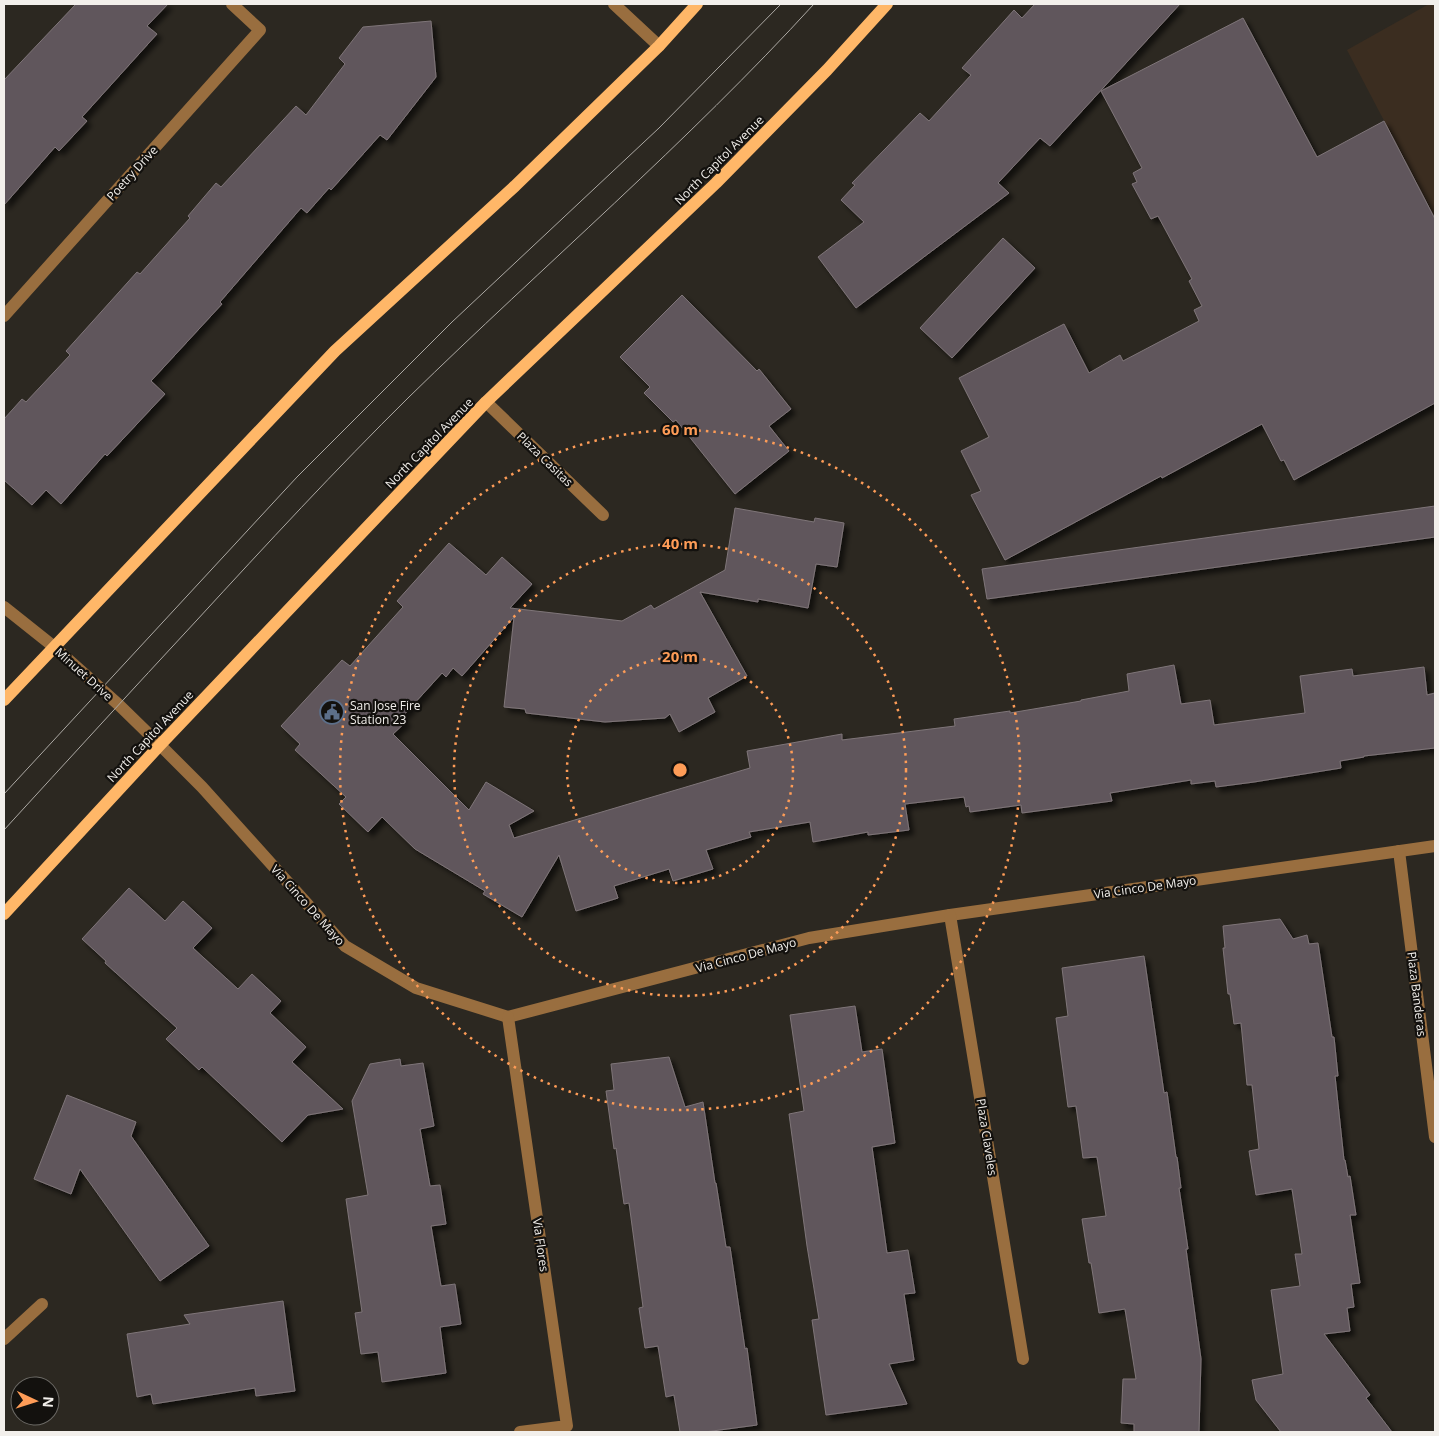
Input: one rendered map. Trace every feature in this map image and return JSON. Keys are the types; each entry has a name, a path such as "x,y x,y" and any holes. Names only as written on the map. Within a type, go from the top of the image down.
{"main road":[{"path":"4,700 53,646 335,352 515,186 659,46 698,4"},
{"name":"North Capitol Avenue","path":"4,914 160,745 486,402 716,183 827,70 887,4"}],"street":[{"name":"Poetry Drive","path":"4,316 260,30 232,4"},
{"path":"614,4 659,46"},
{"name":"Plaza Casitas","path":"486,402 602,515"},
{"name":"Minuet Drive","path":"4,607 53,646 119,705 160,745"},
{"name":"Via Cinco De Mayo","path":"160,745 202,787 345,946 416,988 508,1017 809,938 950,915 1435,846"},
{"name":"Plaza Banderas","path":"1399,851 1435,1137"},
{"name":"Plaza Claveles","path":"950,915 1023,1358"},
{"name":"Via Flores","path":"508,1017 567,1426 520,1432"},
{"path":"4,1339 42,1304"}],"shaded area":[{"path":"1429,4 1435,4 1435,218 1347,50"}],"building":[{"path":"76,4 168,4 147,26 157,34 82,117 87,121 59,151 55,147 4,205 4,80"},
{"path":"1035,4 1180,4 1050,146 1040,138 998,183 1009,193 856,308 818,257 864,222 841,200 855,185 852,183 920,113 929,121 971,75 962,68 1014,10 1022,18"},
{"path":"1243,18 1317,157 1384,121 1435,219 1435,403 1294,480 1284,460 1281,461 1262,424 1005,560 971,495 981,491 961,451 989,437 959,378 1064,324 1089,373 1120,355 1123,361 1199,321 1194,310 1202,306 1189,281 1192,279 1158,216 1151,219 1132,184 1137,182 1133,173 1142,168 1101,91"},
{"path":"431,21 436,77 387,140 380,135 331,190 329,188 307,213 301,208 220,302 222,304 151,381 165,394 107,456 105,454 61,504 46,490 32,505 4,480 4,419 22,399 26,402 70,355 66,351 137,272 140,274 190,218 188,216 216,183 221,187 296,106 306,115 345,64 339,58 363,27"},
{"path":"1003,238 1035,268 952,358 920,328"},
{"path":"682,295 757,371 759,369 791,409 769,426 789,451 735,494 676,420 673,422 644,393 650,387 620,357"},
{"path":"1435,506 1435,537 987,599 982,569"},
{"path":"735,508 814,522 815,518 844,523 837,567 816,564 808,608 758,599 758,602 700,592 747,676 708,698 715,712 679,732 670,714 665,718 605,722 526,713 525,709 504,707 514,617 462,676 453,668 446,677 442,673 402,717 406,722 393,734 469,810 486,782 534,811 509,825 514,838 750,768 747,751 842,734 842,740 955,726 954,719 1010,711 1010,713 1081,701 1129,691 1127,674 1174,665 1181,704 1210,700 1214,725 1305,713 1300,676 1352,669 1353,676 1424,667 1427,695 1435,693 1435,748 1364,756 1340,761 1341,768 1216,787 1215,781 1191,784 1191,780 1110,793 1112,801 1022,813 1021,805 970,812 969,806 966,807 964,797 905,804 909,830 868,835 868,832 813,842 810,822 749,832 751,837 706,850 713,869 673,881 669,869 614,886 618,898 576,911 559,855 522,917 483,894 485,891 415,849 382,817 368,832 339,804 346,797 295,750 300,744 281,726 342,660 350,666 403,607 397,601 449,543 486,575 502,557 532,584 510,608 622,621 651,605 654,609 725,570"},
{"path":"129,888 165,921 183,901 212,928 193,948 238,989 252,974 281,1001 270,1013 306,1047 292,1062 343,1109 308,1115 282,1142 202,1067 199,1070 166,1039 177,1028 105,963 106,961 82,939"},
{"path":"1280,919 1293,939 1307,935 1309,944 1318,943 1332,1037 1334,1037 1338,1076 1335,1076 1344,1160 1348,1177 1350,1176 1356,1215 1350,1215 1360,1283 1351,1284 1354,1307 1347,1308 1350,1331 1324,1334 1370,1395 1366,1398 1392,1432 1281,1432 1256,1400 1252,1380 1283,1374 1271,1290 1300,1286 1295,1254 1302,1254 1292,1189 1256,1195 1249,1151 1259,1149 1252,1085 1247,1085 1241,1023 1234,1024 1230,994 1228,994 1223,948 1225,948 1223,926"},
{"path":"1144,956 1164,1093 1167,1092 1177,1157 1181,1188 1179,1188 1188,1249 1186,1249 1201,1359 1199,1432 1134,1432 1134,1424 1121,1423 1123,1379 1136,1379 1125,1309 1099,1313 1082,1219 1106,1216 1097,1157 1083,1158 1076,1106 1068,1107 1056,1018 1068,1016 1062,968"},
{"path":"855,1006 862,1052 882,1049 895,1143 872,1147 887,1253 908,1250 915,1293 904,1294 914,1360 889,1364 907,1404 826,1415 812,1320 819,1319 789,1114 804,1111 790,1015"},
{"path":"669,1057 685,1107 703,1102 726,1247 730,1247 745,1349 747,1348 757,1425 705,1432 680,1432 674,1395 666,1397 658,1346 645,1348 639,1308 643,1307 629,1203 624,1204 606,1091 614,1090 611,1064"},
{"path":"400,1059 401,1066 423,1063 434,1126 420,1129 430,1186 440,1185 446,1224 431,1226 441,1286 455,1284 461,1324 440,1327 446,1373 382,1382 378,1352 361,1354 355,1313 362,1312 346,1199 368,1195 352,1101 370,1064"},
{"path":"67,1095 136,1122 131,1136 209,1246 160,1281 80,1169 71,1194 34,1179"},
{"path":"283,1301 295,1391 256,1396 255,1388 153,1404 151,1394 137,1397 127,1334 190,1324 184,1315"}],"tram line":[{"path":"4,794 297,477 452,322 659,128 781,4"},
{"path":"4,830 355,452 460,348 666,155 814,4"}],"place":[{"name":"San Jose Fire Station 23","path":"332,712"}]}
